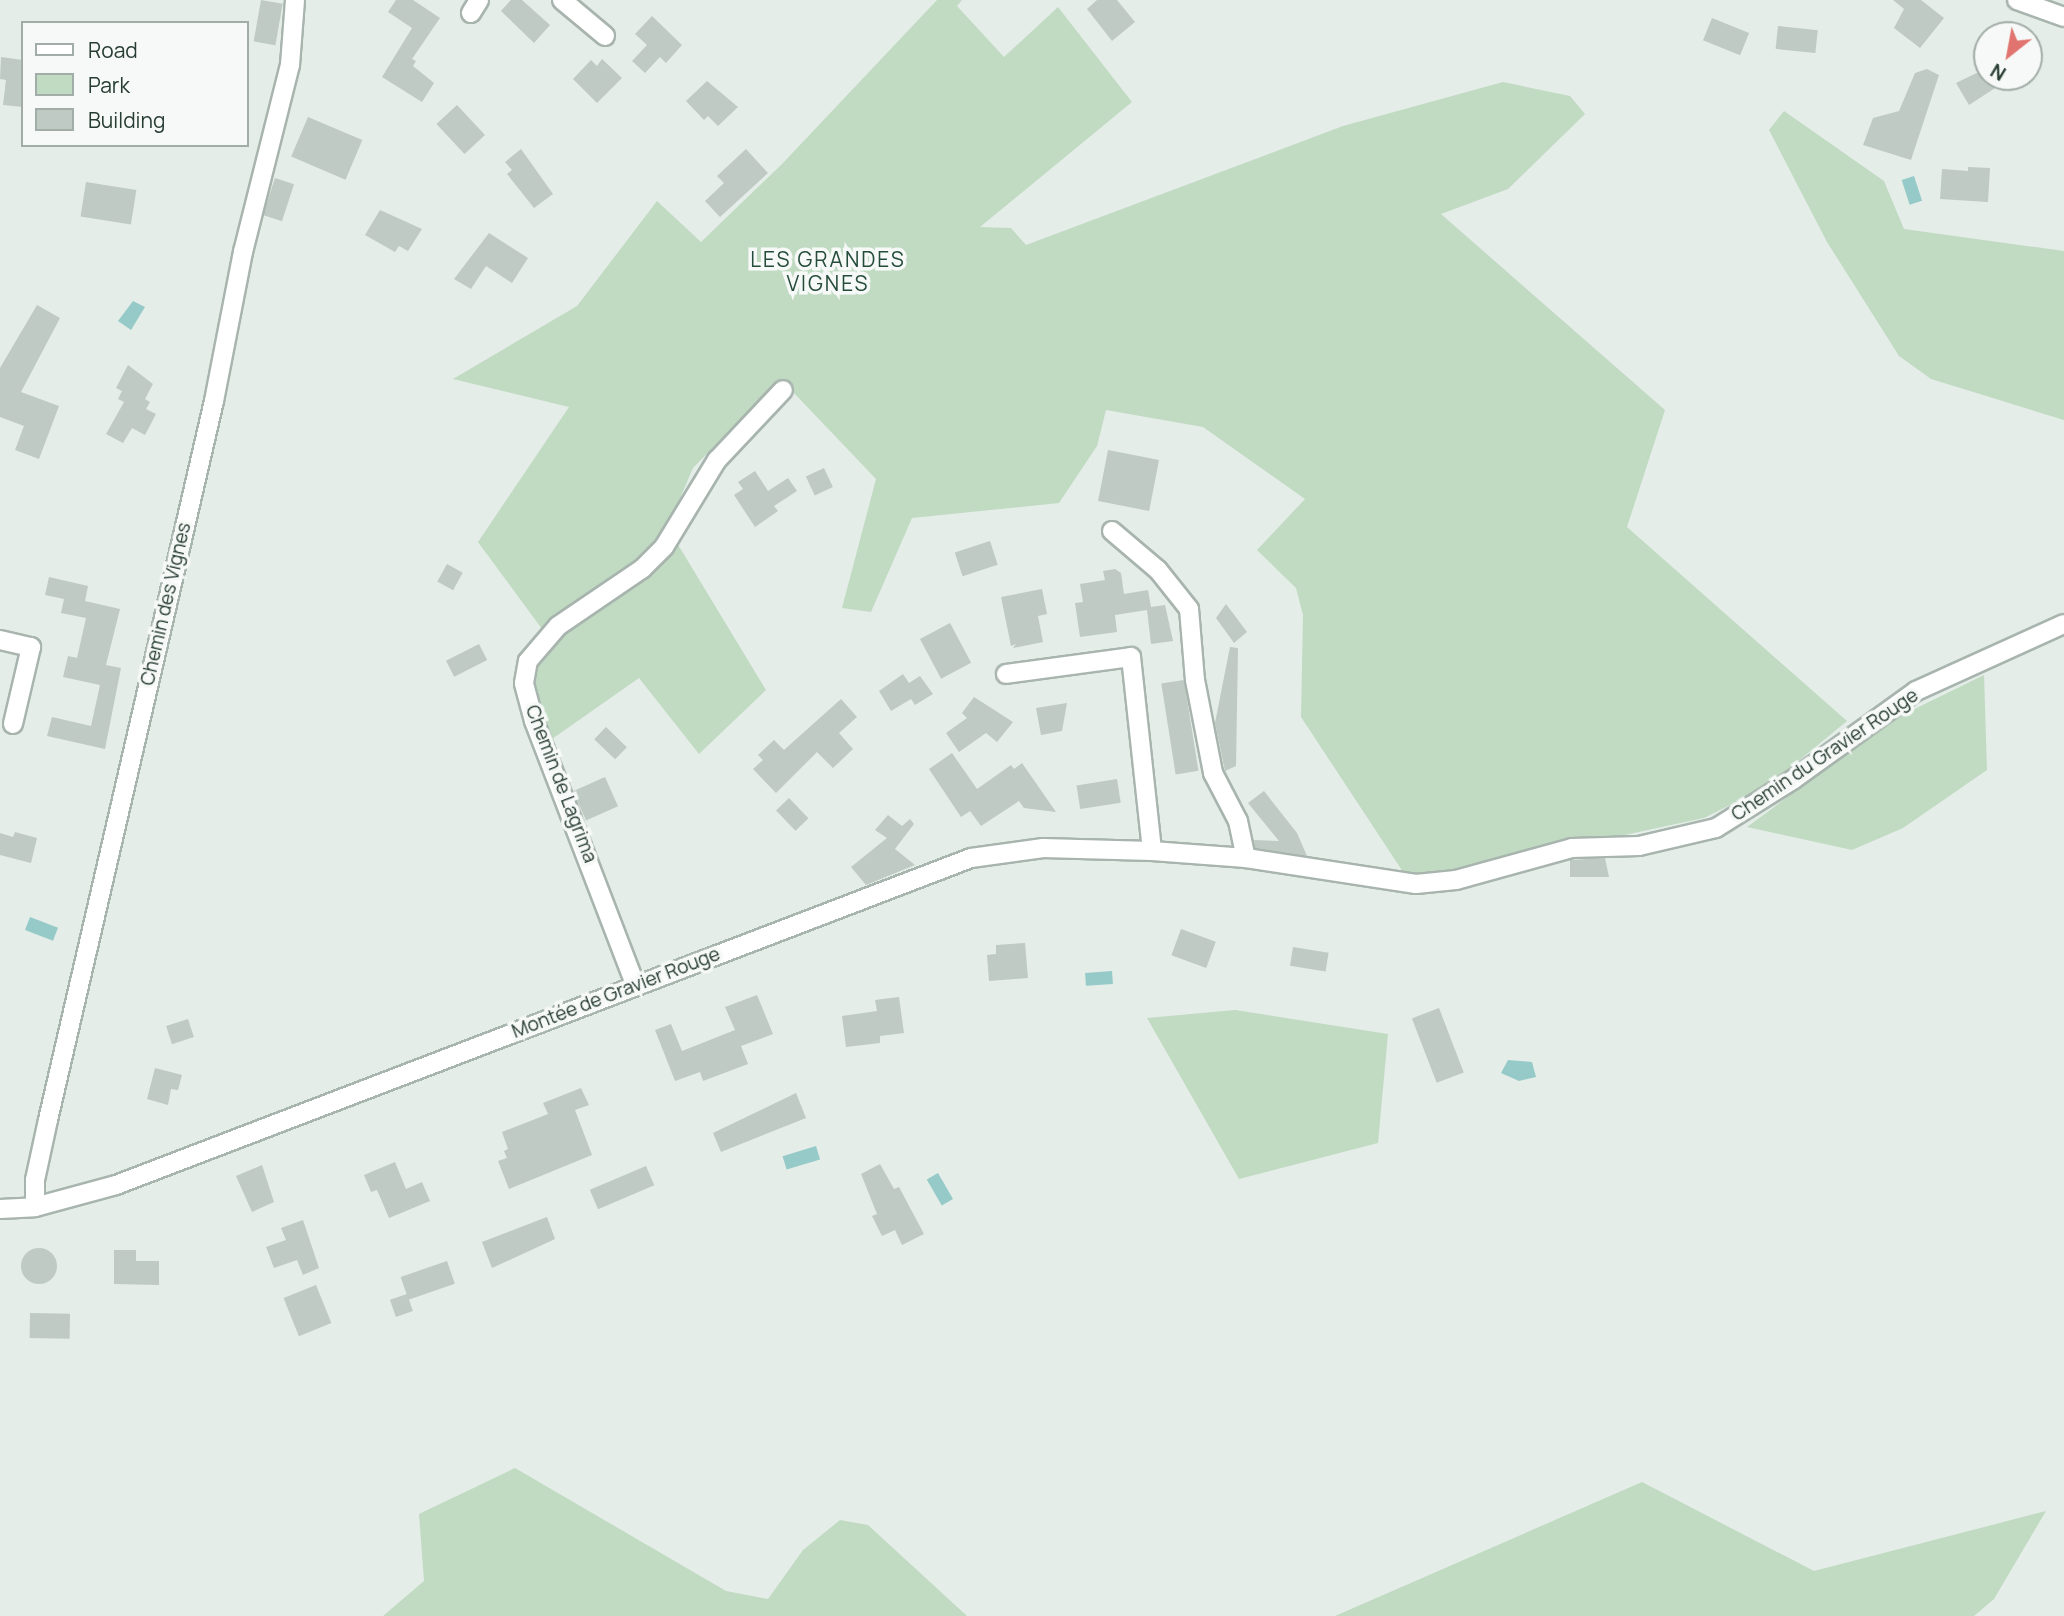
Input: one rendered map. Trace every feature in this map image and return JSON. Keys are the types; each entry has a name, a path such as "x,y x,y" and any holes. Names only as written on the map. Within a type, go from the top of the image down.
{"street":[{"name":"Chemin des Vignes","path":"35,1207 35,1180 48,1121 214,401 246,239 290,65 295,0"},
{"path":"562,0 604,36"},
{"path":"2017,0 2064,17"},
{"name":"Chemin de Lagrima","path":"635,984 534,722 524,683 528,661 558,626 642,569 664,547 717,460 783,390"},
{"path":"1112,531 1158,570 1189,609 1195,680 1213,773 1238,821 1245,858"},
{"name":"Chemin du Gravier Rouge","path":"1245,858 1381,879 1436,883 1572,848 1639,846 1716,828 1794,779 1916,691 2064,624"},
{"path":"0,639 31,647 13,724"},
{"path":"1006,674 1130,657 1152,851"},
{"name":"Montée de Gravier Rouge","path":"0,1209 35,1207 153,1172 635,984 971,858 1043,848 1152,851 1245,858"}],"green space":[{"path":"937,0 962,0 957,6 1004,57 1058,7 1132,102 980,227 1011,228 1026,245 1343,126 1503,82 1570,96 1585,114 1508,189 1441,214 1665,410 1627,527 1847,721 1768,786 1704,818 1409,881 1301,717 1303,615 1296,588 1257,550 1305,499 1203,427 1106,410 1097,446 1059,503 912,518 871,612 842,608 876,479 793,392 772,387 693,468 672,517 640,560 542,629 478,542 569,407 453,379 577,306 657,201 701,242 782,164"},
{"path":"1784,111 1884,181 1904,229 2064,251 2064,420 1931,379 1899,356 1827,242 1769,130"},
{"path":"677,543 766,690 699,754 639,678 552,739 531,688 537,655"},
{"path":"1984,675 1987,770 1903,828 1852,850 1747,827 1892,720"},
{"path":"1235,1010 1388,1034 1378,1143 1239,1179 1147,1018"},
{"path":"515,1468 726,1591 768,1599 803,1550 840,1520 868,1525 967,1616 383,1616 424,1581 419,1514"},
{"path":"1642,1482 1814,1571 2046,1511 1994,1599 1974,1616 1335,1616"}],"water":[{"path":"1914,176 1922,201 1910,205 1902,180"},
{"path":"133,301 145,307 131,330 118,321"},
{"path":"30,917 58,928 53,941 25,930"},
{"path":"1112,971 1113,984 1086,986 1085,973"},
{"path":"1508,1060 1532,1062 1536,1077 1519,1081 1501,1073"},
{"path":"816,1146 820,1159 787,1170 783,1156"},
{"path":"938,1173 953,1199 942,1205 927,1180"}],"building":[{"path":"261,0 283,4 275,45 254,41"},
{"path":"396,0 413,0 440,18 412,59 416,61 413,66 434,83 422,102 382,77 412,28 388,12"},
{"path":"511,0 522,0 550,25 534,43 501,11"},
{"path":"1097,0 1117,0 1135,22 1112,41 1087,9"},
{"path":"1893,0 1921,0 1944,18 1920,48 1894,28 1904,9"},
{"path":"652,16 682,45 666,63 660,57 645,73 632,61 647,45 635,34"},
{"path":"1712,18 1749,33 1740,55 1703,40"},
{"path":"1778,26 1818,30 1815,53 1776,49"},
{"path":"1,57 21,60 21,107 3,105 6,80 0,79"},
{"path":"602,59 622,78 597,103 573,79 591,60 597,66"},
{"path":"1927,69 1939,75 1911,160 1863,145 1873,118 1899,111 1915,73"},
{"path":"1973,75 1973,91 1990,91 1969,105 1956,83"},
{"path":"707,81 738,107 718,126 708,116 704,120 686,101"},
{"path":"457,105 485,135 464,154 437,124"},
{"path":"308,117 362,140 346,180 291,157"},
{"path":"521,149 553,194 534,208 507,174 512,170 505,162"},
{"path":"746,149 768,173 720,217 705,201 724,183 717,176"},
{"path":"1968,167 1990,168 1988,202 1940,199 1942,169 1968,171"},
{"path":"275,178 294,184 282,221 263,215"},
{"path":"86,182 136,190 131,225 81,217"},
{"path":"380,210 422,229 408,251 399,246 395,252 365,235"},
{"path":"489,233 528,258 512,283 486,266 471,289 454,279"},
{"path":"37,305 60,318 21,392 59,406 39,459 15,450 24,426 0,417 0,368"},
{"path":"128,365 153,384 145,399 150,402 146,409 156,414 145,435 132,428 123,443 106,434 124,402 118,399 122,391 116,388"},
{"path":"1108,450 1159,460 1149,511 1098,501"},
{"path":"824,468 833,487 815,495 806,476"},
{"path":"755,471 768,491 788,478 797,491 774,506 778,511 755,527 734,495 743,489 738,482"},
{"path":"990,541 998,565 963,576 955,552"},
{"path":"447,564 463,573 453,590 437,581"},
{"path":"1115,569 1121,573 1124,594 1148,590 1151,607 1165,605 1173,641 1151,644 1147,610 1115,615 1117,632 1080,637 1075,603 1083,602 1080,584 1105,580 1103,571"},
{"path":"49,577 88,586 85,601 120,609 106,665 121,668 105,749 47,736 52,717 91,726 100,685 63,677 68,656 77,658 86,618 61,613 64,599 45,595"},
{"path":"1042,589 1047,614 1038,616 1043,642 1013,648 1016,644 1011,646 1001,597"},
{"path":"1226,604 1247,632 1234,643 1216,618"},
{"path":"950,623 971,663 941,679 920,639"},
{"path":"479,644 487,660 454,677 446,661"},
{"path":"1230,647 1238,648 1236,766 1225,771 1215,723"},
{"path":"903,674 909,683 920,676 933,694 915,705 911,699 891,711 879,691"},
{"path":"1184,680 1198,771 1176,774 1161,684"},
{"path":"974,697 1013,722 997,742 986,733 959,752 946,733 967,718 962,713"},
{"path":"841,699 857,717 839,733 853,749 833,768 817,752 776,793 753,769 763,760 758,755 774,740 784,750"},
{"path":"1067,703 1062,731 1041,735 1036,708"},
{"path":"606,727 627,747 615,759 594,739"},
{"path":"952,753 977,789 1011,765 1014,769 1022,763 1056,812 1024,808 1019,801 981,826 970,811 961,817 929,769"},
{"path":"605,777 618,806 586,820 573,791"},
{"path":"1117,779 1121,803 1080,809 1077,785"},
{"path":"1264,791 1297,833 1307,856 1255,848 1254,840 1279,841 1248,803"},
{"path":"789,798 808,818 796,831 776,811"},
{"path":"888,815 902,826 910,819 914,824 895,849 915,865 866,885 851,867 887,838 875,830"},
{"path":"15,832 37,838 31,863 0,855 0,833 13,837"},
{"path":"1605,858 1609,877 1570,877 1570,860"},
{"path":"1181,929 1216,942 1206,968 1171,955"},
{"path":"1025,943 1028,978 989,981 987,955 996,954 996,945"},
{"path":"1293,947 1329,953 1326,971 1290,966"},
{"path":"757,995 773,1034 741,1046 748,1064 703,1081 700,1072 675,1081 655,1030 671,1024 682,1051 735,1030 725,1007"},
{"path":"899,997 904,1033 880,1036 880,1043 846,1047 842,1016 877,1011 875,1000"},
{"path":"1439,1008 1464,1072 1437,1083 1412,1018"},
{"path":"188,1019 194,1037 172,1044 166,1026"},
{"path":"155,1068 182,1075 178,1090 171,1089 168,1105 147,1099"},
{"path":"581,1088 589,1105 575,1110 592,1155 509,1189 498,1161 507,1158 504,1151 508,1149 502,1132 548,1114 543,1103"},
{"path":"796,1093 806,1118 721,1152 713,1133"},
{"path":"395,1162 406,1189 422,1182 430,1201 389,1218 377,1190 371,1192 364,1175"},
{"path":"880,1164 894,1189 899,1187 924,1234 902,1245 895,1230 882,1236 872,1216 877,1214 861,1174"},
{"path":"262,1165 274,1202 252,1212 236,1176"},
{"path":"646,1166 654,1185 598,1209 590,1190"},
{"path":"547,1217 555,1239 492,1268 482,1242"},
{"path":"303,1220 319,1268 303,1275 297,1260 274,1268 266,1247 286,1240 281,1228"},
{"path":"39,1248 52,1253 57,1266 52,1279 39,1284 26,1279 21,1266 26,1253"},
{"path":"114,1250 136,1250 136,1261 159,1261 159,1285 114,1284"},
{"path":"447,1261 455,1284 408,1300 401,1277"},
{"path":"316,1285 331,1323 299,1336 284,1298"},
{"path":"407,1294 413,1311 396,1317 390,1300"},
{"path":"30,1313 70,1314 70,1339 30,1338"}],"district":[{"name":"LES GRANDES VIGNES","path":"828,271"}]}
